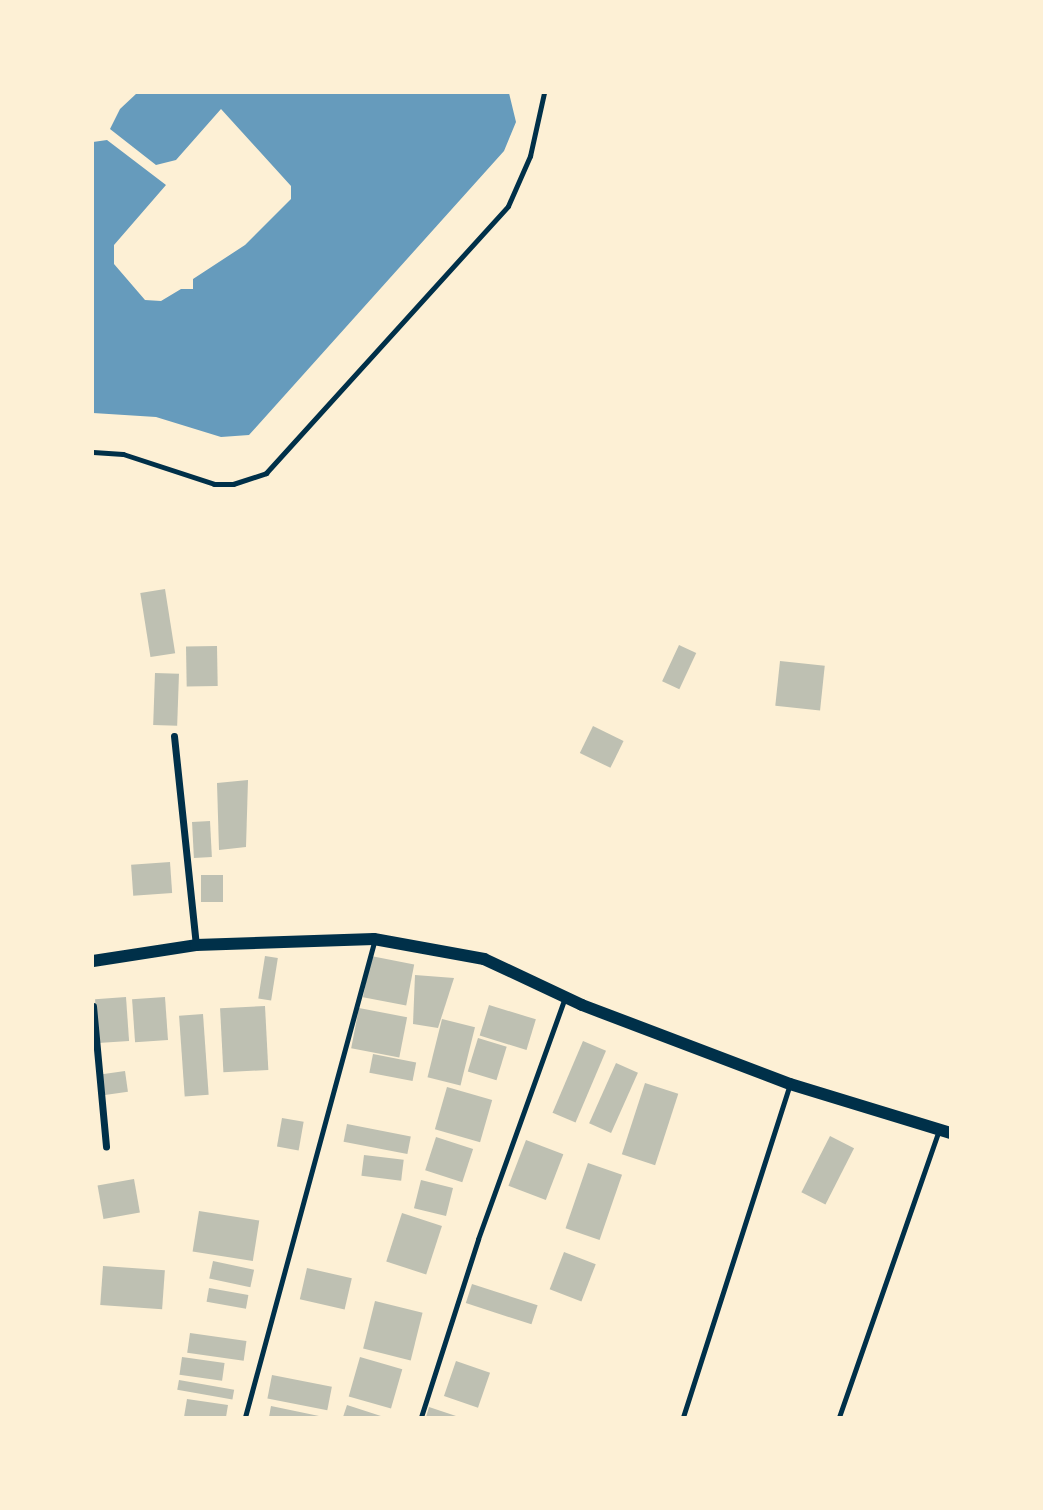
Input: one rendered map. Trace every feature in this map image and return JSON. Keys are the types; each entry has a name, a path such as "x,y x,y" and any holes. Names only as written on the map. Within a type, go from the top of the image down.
{"street":[{"path":"174,736 196,945"},
{"path":"93,961 196,945 374,939 484,959 565,997 790,1084 945,1131"},
{"path":"93,1006 106,1146"}],"lane":[{"path":"93,453 123,454 214,484 233,484 266,473 508,206 530,156 544,93"},
{"path":"245,1417 374,939"},
{"path":"421,1417 478,1238 565,997"},
{"path":"683,1417 790,1084"},
{"path":"839,1417 945,1131"}],"water":[{"path":"137,93 509,93 516,122 504,151 249,435 221,437 156,417 93,413 93,142 107,140 166,185 114,245 114,264 145,300 161,301 181,289 193,289 193,279 245,245 291,199 291,186 221,109 176,160 156,165 110,129 120,109"}],"building":[{"path":"165,589 175,653 150,657 140,593"},
{"path":"679,645 696,653 679,689 662,681"},
{"path":"217,646 218,686 187,687 186,647"},
{"path":"780,661 825,666 820,710 775,706"},
{"path":"155,673 179,674 177,726 153,725"},
{"path":"593,726 624,741 610,768 580,753"},
{"path":"248,780 246,847 219,850 217,783"},
{"path":"210,821 212,857 194,858 192,822"},
{"path":"170,862 172,893 133,896 131,865"},
{"path":"201,875 223,875 223,902 201,902"},
{"path":"265,956 278,958 271,1001 258,998"},
{"path":"371,956 414,964 406,1006 363,997"},
{"path":"415,975 454,978 438,1028 413,1024"},
{"path":"126,997 129,1041 98,1043 95,999"},
{"path":"165,997 168,1040 135,1042 132,999"},
{"path":"489,1005 536,1019 527,1050 480,1036"},
{"path":"265,1006 268,1070 223,1072 220,1008"},
{"path":"359,1008 407,1017 399,1058 351,1048"},
{"path":"203,1014 209,1095 185,1096 179,1016"},
{"path":"442,1019 475,1027 460,1085 427,1077"},
{"path":"478,1038 507,1047 496,1080 468,1071"},
{"path":"583,1041 606,1051 576,1123 553,1113"},
{"path":"373,1054 416,1062 413,1081 369,1073"},
{"path":"616,1063 638,1073 611,1133 589,1123"},
{"path":"125,1071 128,1092 103,1095 100,1074"},
{"path":"645,1083 678,1094 655,1165 622,1154"},
{"path":"447,1087 492,1100 480,1142 435,1129"},
{"path":"282,1118 304,1122 299,1150 277,1147"},
{"path":"347,1124 411,1136 407,1154 344,1142"},
{"path":"830,1136 854,1148 825,1204 801,1192"},
{"path":"436,1137 473,1149 462,1182 425,1170"},
{"path":"526,1140 563,1154 546,1200 508,1186"},
{"path":"364,1155 404,1160 401,1181 361,1176"},
{"path":"588,1163 622,1175 600,1240 566,1228"},
{"path":"134,1179 140,1212 103,1219 98,1185"},
{"path":"421,1180 453,1188 446,1216 414,1208"},
{"path":"199,1211 259,1221 253,1261 193,1251"},
{"path":"402,1213 442,1226 426,1274 386,1262"},
{"path":"564,1252 596,1264 581,1302 550,1289"},
{"path":"213,1261 254,1270 250,1287 209,1279"},
{"path":"103,1266 165,1270 162,1309 100,1305"},
{"path":"307,1268 352,1278 345,1310 300,1299"},
{"path":"472,1284 538,1305 531,1324 466,1303"},
{"path":"209,1288 248,1295 246,1309 207,1302"},
{"path":"375,1301 423,1313 411,1360 363,1349"},
{"path":"190,1333 246,1341 244,1361 187,1353"},
{"path":"182,1357 225,1363 222,1381 179,1375"},
{"path":"360,1357 402,1369 391,1409 349,1396"},
{"path":"456,1361 490,1373 478,1408 444,1396"},
{"path":"272,1375 332,1387 327,1410 267,1399"},
{"path":"179,1380 234,1390 232,1400 177,1390"},
{"path":"187,1399 228,1405 226,1417 184,1417"},
{"path":"347,1405 384,1417 343,1417"},
{"path":"271,1406 319,1416 319,1417 269,1417"},
{"path":"429,1407 459,1417 426,1417"}]}
